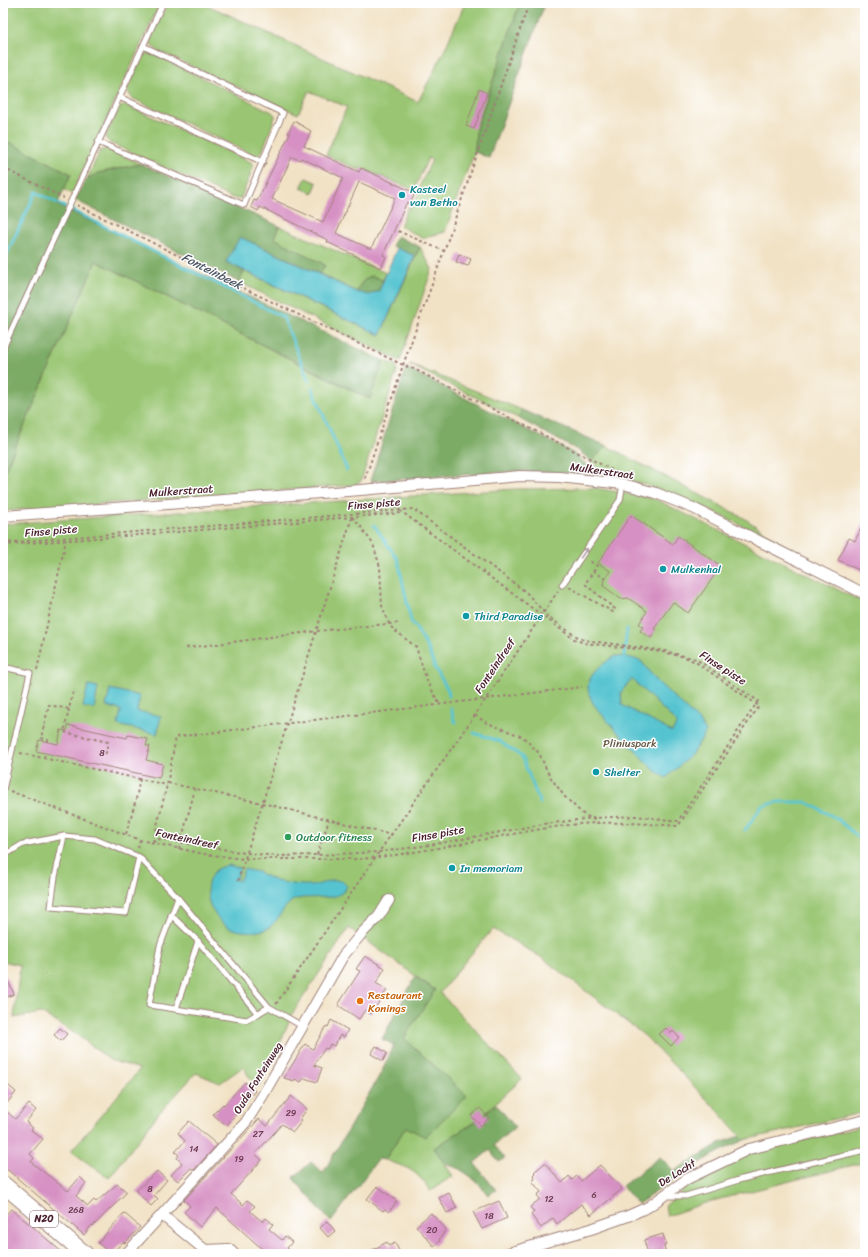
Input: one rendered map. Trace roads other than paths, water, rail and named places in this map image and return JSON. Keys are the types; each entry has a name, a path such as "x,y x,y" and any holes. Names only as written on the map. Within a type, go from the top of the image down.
{"main road":[{"name":"N20","path":"3,1184 85,1254"}],"street":[{"name":"Mulkerstraat","path":"3,516 520,476 559,478 623,484 656,493 693,508 865,594"},
{"name":"Oude Fonteinweg","path":"126,1254 246,1122 343,956 362,933 379,916 389,900"},
{"name":"De Locht","path":"505,1254 592,1230 628,1216 648,1207 687,1179 749,1150 865,1120"},
{"path":"162,1215 208,1252 229,1249 234,1254"}],"lane":[{"path":"3,348 163,3"},
{"path":"98,142 244,205 283,113 142,46"},
{"path":"119,97 262,162"},
{"path":"563,585 620,500 623,484"},
{"path":"3,667 30,673 3,789"},
{"path":"3,856 23,844 64,836 95,839 139,858 178,898 271,1008 302,1026"},
{"path":"64,836 55,877 51,906 126,912 139,858"},
{"path":"178,898 160,946 149,1005 247,1020 271,1008"},
{"path":"171,915 198,941 258,1014"},
{"path":"176,1009 198,941"},
{"path":"663,1196 686,1196 742,1179 865,1150"}],"water":[{"path":"240,237 357,292 369,295 379,291 397,248 415,256 380,335 226,262"},
{"path":"615,656 628,657 641,661 657,681 700,722 706,732 691,755 666,778 654,770 624,739 592,700 588,687 591,678 602,665","holes":["632,679 677,723 672,732 622,705 621,692"]},
{"path":"88,685 98,687 94,709 83,707"},
{"path":"110,689 140,696 137,711 161,716 157,734 118,725 121,710 106,706"},
{"path":"228,865 240,868 236,880 239,881 244,869 258,872 276,881 292,884 312,886 334,880 342,881 347,886 339,895 332,897 302,898 291,901 269,928 249,932 233,929 225,925 214,913 208,898 208,883 212,876 217,869"}],"waterway":[{"name":"Fonteinbeek","path":"3,262 36,192 65,207"},
{"name":"Fonteinbeek","path":"72,210 283,317 309,381"},
{"name":"Fonteinbeek","path":"312,388 347,470"},
{"name":"Fonteinbeek","path":"374,525 398,560 411,621 428,649 435,668 448,690 449,696"},
{"path":"624,656 627,629"},
{"name":"Fonteinbeek","path":"451,708 454,721 456,722"},
{"name":"Fonteinbeek","path":"474,733 499,741 522,757 540,803"},
{"path":"745,830 762,806 778,802 806,802 836,818 865,843"}],"place":[{"name":"Kasteel van Betho","path":"402,195"},
{"name":"Mulkenhal","path":"663,569"},
{"name":"Third Paradise","path":"466,616"},
{"name":"Shelter","path":"596,772"},
{"name":"Outdoor fitness","path":"288,837"},
{"name":"In memoriam","path":"452,868"},
{"name":"Restaurant Konings","path":"360,1001"}],"park label":[{"name":"Pliniuspark","path":"630,743"}]}
